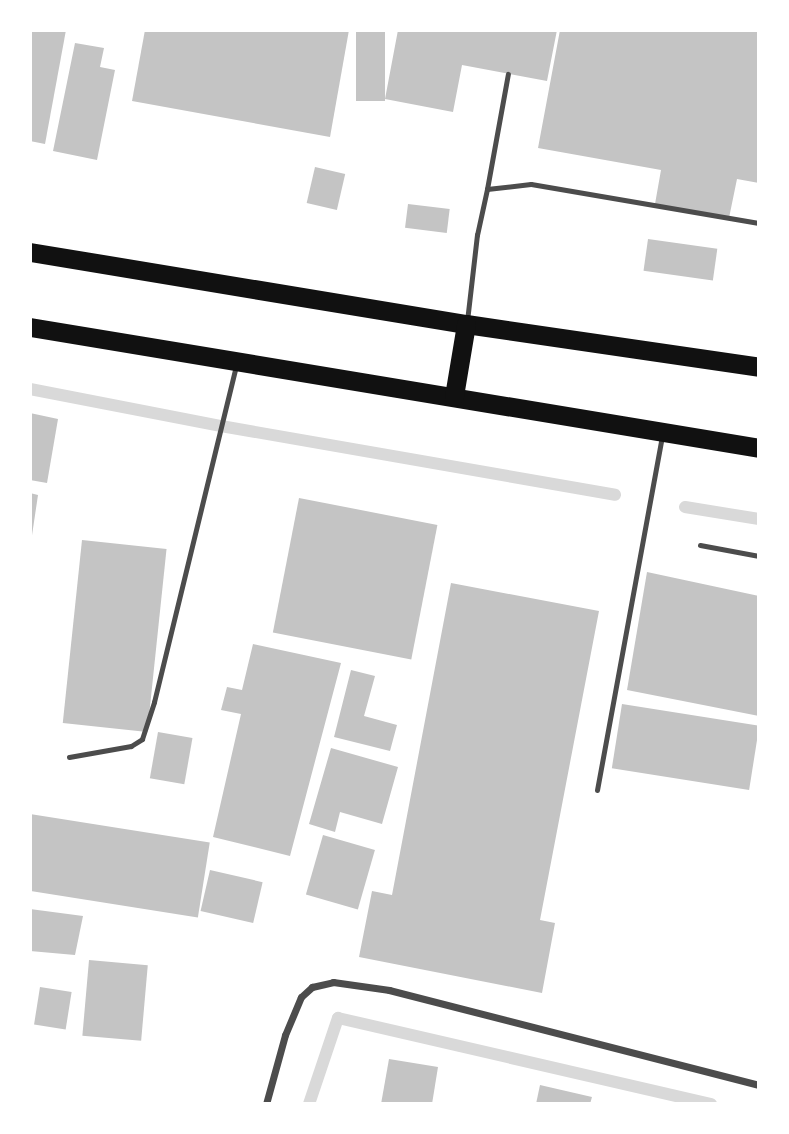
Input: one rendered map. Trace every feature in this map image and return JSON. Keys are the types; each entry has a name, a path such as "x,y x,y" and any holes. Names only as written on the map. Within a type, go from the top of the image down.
{"highway":[{"path":"30,252 466,324 759,367"},
{"path":"454,396 466,324"},
{"path":"30,327 759,448"}],"street":[{"path":"265,1104 285,1035 301,997 312,987 332,982 389,990 759,1084"}],"lane":[{"path":"466,324 477,236 508,74"},
{"path":"487,189 531,184 759,223"},
{"path":"69,757 131,746 142,739 145,732 237,362"},
{"path":"597,790 663,432"},
{"path":"700,545 759,556"}],"building":[{"path":"30,30 66,30 45,144 30,141"},
{"path":"145,30 349,30 330,137 132,101"},
{"path":"356,30 385,30 385,101 356,101"},
{"path":"398,30 557,30 547,81 462,65 453,112 385,99"},
{"path":"560,30 759,30 759,183 737,179 729,218 655,204 661,170 538,148"},
{"path":"75,43 104,48 100,67 115,70 97,160 53,151"},
{"path":"315,167 345,174 337,210 307,203"},
{"path":"408,204 450,209 447,233 405,228"},
{"path":"648,239 717,249 713,280 644,271"},
{"path":"30,413 58,419 47,483 30,480"},
{"path":"30,493 38,495 31,542 30,542"},
{"path":"299,498 437,525 411,659 273,632"},
{"path":"82,540 167,549 147,732 63,723"},
{"path":"647,572 759,596 759,716 627,690"},
{"path":"451,583 599,611 540,920 555,923 542,993 359,957 372,891 392,895"},
{"path":"253,644 341,663 290,856 213,837 241,714 221,710 227,687 242,690"},
{"path":"351,670 375,676 364,716 397,725 390,751 334,737"},
{"path":"622,704 759,726 749,790 612,768"},
{"path":"158,732 192,738 184,784 150,778"},
{"path":"331,748 398,767 382,824 340,812 335,832 309,824"},
{"path":"30,814 210,842 198,918 30,891"},
{"path":"323,835 375,850 358,909 306,895"},
{"path":"210,870 263,882 253,923 201,911"},
{"path":"30,909 83,916 75,955 30,951"},
{"path":"89,960 148,965 141,1041 82,1036"},
{"path":"40,987 72,992 66,1030 34,1025"},
{"path":"389,1059 438,1067 432,1104 381,1104"},
{"path":"540,1085 592,1097 590,1104 536,1104"}],"waterway":[{"path":"30,389 221,426 615,495"},
{"path":"685,507 759,519"},
{"path":"309,1104 338,1018 711,1104"}]}
